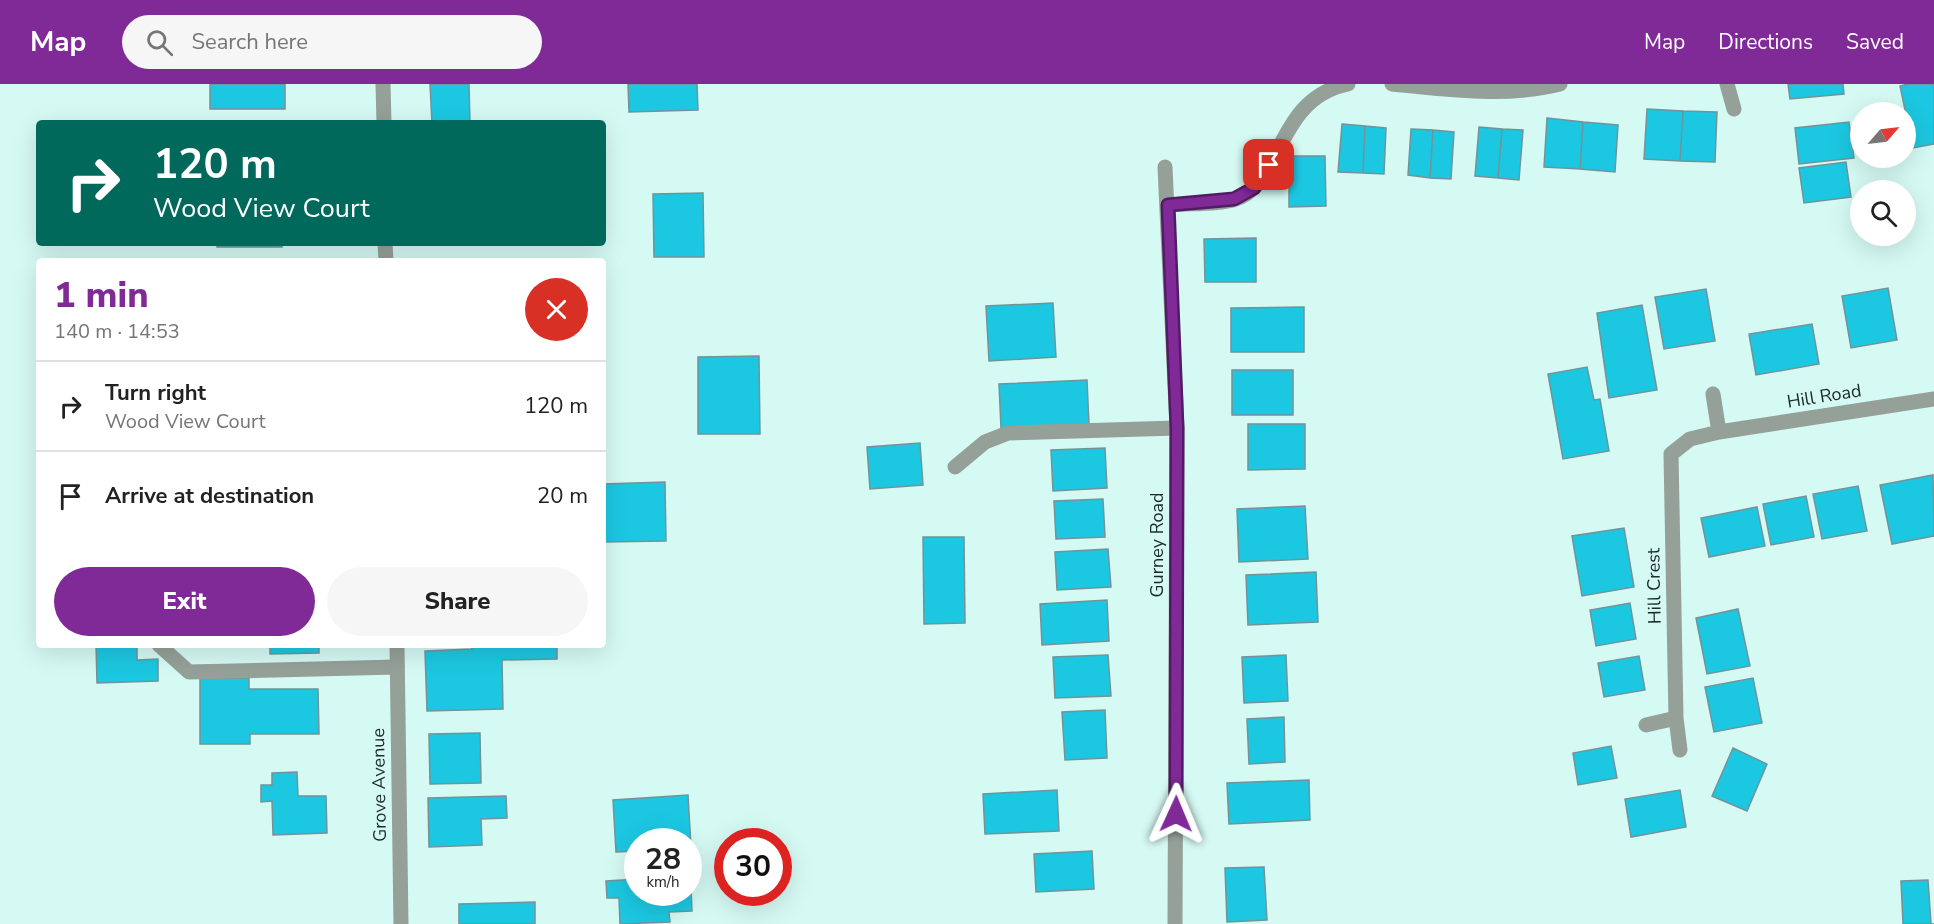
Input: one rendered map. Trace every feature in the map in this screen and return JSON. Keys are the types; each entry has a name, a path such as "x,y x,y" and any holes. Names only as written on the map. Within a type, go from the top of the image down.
{"street":[{"path":"383,84 384,120"},
{"path":"1168,205 1234,199 1254,188 1290,125 1309,101 1330,88 1348,84"},
{"path":"1392,84 1506,92 1540,89 1560,84"},
{"path":"1726,84 1734,109"},
{"name":"Gurney Road","path":"1165,167 1177,428 1175,924"},
{"path":"1713,394 1719,432"},
{"name":"Hill Road","path":"1671,454 1690,439 1719,432 1934,399"},
{"path":"955,467 985,442 1008,433 1177,428"},
{"name":"Hill Crest","path":"1671,454 1676,718 1680,750"},
{"path":"162,648 189,672 398,667"},
{"name":"Grove Avenue","path":"397,648 401,924"},
{"path":"1646,725 1676,718"}],"building":[{"path":"210,84 285,84 285,109 210,109"},
{"path":"430,84 469,84 470,120 432,120"},
{"path":"628,84 697,84 698,110 629,112"},
{"path":"1788,84 1843,84 1844,94 1790,99"},
{"path":"1934,84 1934,144 1916,147 1916,102 1903,102 1900,86"},
{"path":"1647,109 1683,111 1680,161 1644,159"},
{"path":"1683,111 1717,112 1715,162 1680,161"},
{"path":"1547,118 1583,122 1580,169 1544,167"},
{"path":"1583,122 1618,125 1615,172 1580,169"},
{"path":"1849,122 1850,158 1799,164 1795,128"},
{"path":"1342,124 1365,126 1363,173 1338,172"},
{"path":"1365,126 1386,128 1384,174 1363,173"},
{"path":"1479,127 1502,129 1498,178 1475,176"},
{"path":"1411,129 1433,130 1430,178 1408,175"},
{"path":"1502,129 1523,130 1519,180 1498,178"},
{"path":"1433,130 1454,132 1451,179 1430,178"},
{"path":"1289,156 1325,156 1326,206 1289,207"},
{"path":"1846,162 1850,197 1804,203 1799,168"},
{"path":"703,193 704,257 654,257 653,194"},
{"path":"1256,238 1256,282 1205,282 1204,239"},
{"path":"217,246 282,246 282,247"},
{"path":"1888,288 1897,340 1851,348 1842,296"},
{"path":"1706,289 1715,341 1664,349 1655,297"},
{"path":"1053,303 1056,357 989,361 986,306"},
{"path":"1642,305 1657,390 1609,398 1597,313"},
{"path":"1304,307 1304,352 1231,352 1231,308"},
{"path":"1812,324 1819,364 1756,375 1749,334"},
{"path":"759,356 760,434 698,434 698,357"},
{"path":"1587,367 1594,400 1600,399 1609,451 1563,459 1548,374"},
{"path":"1232,370 1293,370 1293,415 1232,415"},
{"path":"1087,380 1089,424 1001,428 999,384"},
{"path":"1248,424 1305,424 1305,469 1248,470"},
{"path":"920,443 923,485 870,489 867,447"},
{"path":"1105,448 1107,488 1053,491 1051,450"},
{"path":"1933,475 1934,536 1892,544 1880,485"},
{"path":"665,482 666,541 606,542 606,484"},
{"path":"1858,486 1867,531 1822,539 1813,494"},
{"path":"1806,496 1814,537 1771,545 1763,504"},
{"path":"1103,499 1105,537 1056,539 1054,501"},
{"path":"1305,506 1308,559 1239,562 1237,509"},
{"path":"1757,507 1765,546 1709,557 1701,518"},
{"path":"1624,528 1634,587 1582,596 1572,536"},
{"path":"923,537 964,537 965,623 924,624"},
{"path":"1108,549 1111,587 1057,590 1055,552"},
{"path":"1316,572 1318,622 1248,625 1246,575"},
{"path":"1107,600 1109,641 1042,645 1040,604"},
{"path":"1630,603 1636,639 1596,646 1590,610"},
{"path":"1738,609 1750,666 1707,674 1696,618"},
{"path":"96,648 137,648 137,660 158,659 158,681 97,683"},
{"path":"270,648 319,648 319,653 270,654"},
{"path":"557,648 557,659 502,660 503,709 427,711 425,651"},
{"path":"1108,655 1111,696 1055,698 1053,657"},
{"path":"1286,655 1288,701 1244,703 1242,657"},
{"path":"1639,656 1645,690 1604,697 1598,663"},
{"path":"200,678 249,678 249,689 318,689 319,734 250,734 250,744 200,744"},
{"path":"1753,678 1762,723 1714,732 1705,687"},
{"path":"1105,710 1107,758 1065,760 1062,712"},
{"path":"1284,717 1285,762 1249,764 1247,719"},
{"path":"480,733 481,783 430,784 429,734"},
{"path":"1611,746 1617,778 1578,785 1573,753"},
{"path":"1733,748 1767,764 1747,811 1712,796"},
{"path":"297,772 298,796 326,796 327,833 273,835 272,801 261,802 261,785 272,785 272,773"},
{"path":"1309,780 1310,820 1229,824 1227,783"},
{"path":"1057,790 1059,831 985,834 983,794"},
{"path":"1680,790 1686,827 1631,837 1625,799"},
{"path":"688,795 690,828 624,828 624,852 616,852 613,800"},
{"path":"506,796 507,818 481,819 482,845 429,847 428,798"},
{"path":"1092,851 1094,889 1036,892 1034,854"},
{"path":"1264,867 1267,920 1227,922 1225,868"},
{"path":"624,880 624,906 692,906 692,911 669,912 670,922 620,924 619,898 607,898 606,881"},
{"path":"1928,880 1931,924 1903,924 1901,881"},
{"path":"535,902 535,924 459,924 459,904"}],"route":[{"path":"1176,814 1177,428 1168,205 1234,199 1254,188 1269,165"}]}
